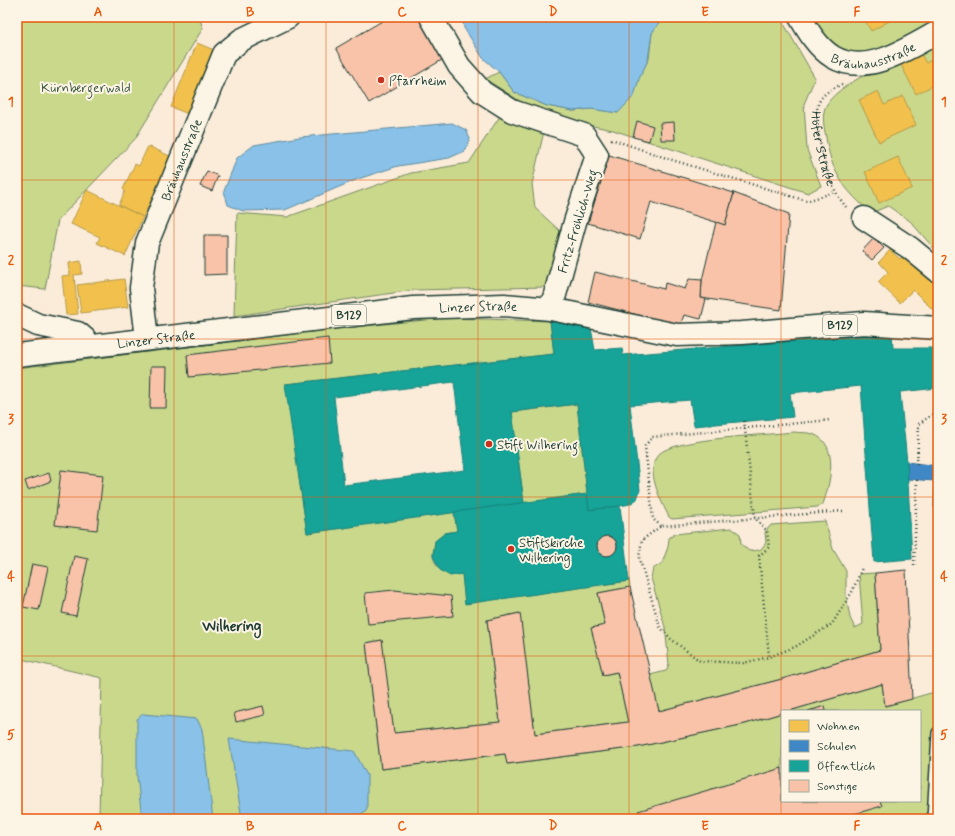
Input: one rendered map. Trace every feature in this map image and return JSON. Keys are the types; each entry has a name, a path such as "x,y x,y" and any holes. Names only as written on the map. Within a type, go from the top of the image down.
{"street":[{"name":"Bräuhausstraße","path":"147,339 141,288 147,244 224,54 241,40 288,17"},
{"path":"431,17 459,66 482,92 512,111 584,135"},
{"name":"Bräuhausstraße","path":"800,17 810,33 832,57 845,62 857,64 874,62 893,55 938,32"},
{"name":"Fritz-Fröhlich-Weg","path":"550,309 575,222 597,155 584,135"},
{"path":"864,218 910,248 938,271"},
{"name":"Linzer Straße","path":"17,355 413,308 504,305 550,309 677,334 742,333 864,323 938,328"},
{"path":"17,316 38,325 78,333 85,339 89,346"}],"lane":[{"path":"933,819 938,733"}],"path":[{"name":"Höfer Straße","path":"584,135 617,140 669,159 807,201 835,192 823,158 817,121 818,104 824,93 844,83"},
{"path":"917,464 919,424 938,410"},
{"path":"661,526 653,519 645,446 652,437 830,420"},
{"path":"744,422 755,518 767,531 769,547 759,556 769,657"},
{"path":"914,565 917,480"},
{"path":"843,510 661,526 642,540 639,557 660,627 671,639 700,661 743,663 769,657 795,646 832,624 852,592 862,568"}],"green space":[{"name":"Kürnbergerwald","path":"17,17 199,17 203,28 135,139 58,220 45,289 17,286"},
{"path":"660,17 780,17 815,78 804,104 807,150 821,186 808,193 613,130 578,123 523,103 485,79 499,72 514,92 547,106 573,111 591,109 618,113 649,59 652,33 660,21"},
{"path":"808,17 938,17 938,20 886,49 859,56 829,43"},
{"path":"938,42 938,253 910,221 888,206 871,213 848,190 837,174 833,165 827,143 823,118 827,104 835,95 847,86 878,68"},
{"path":"502,113 544,131 532,184 535,208 560,231 547,287 414,290 234,316 237,213 287,217 411,173 469,163"},
{"path":"445,318 550,321 554,354 286,384 307,533 454,512 457,531 445,533 435,541 433,557 437,566 444,572 462,574 465,603 629,581 630,587 598,593 605,625 592,628 603,675 617,672 628,722 535,734 519,613 487,620 500,722 394,733 381,640 366,643 381,769 505,754 508,764 638,747 745,724 781,713 781,802 921,802 921,710 792,710 882,684 885,706 938,691 938,751 931,819 99,819 102,678 17,658 17,368 334,329"},
{"path":"577,404 587,494 524,503 512,412"},
{"path":"794,432 813,434 821,439 827,446 831,465 828,486 823,504 817,507 672,519 669,517 658,494 653,476 655,460 659,454 683,444 723,438"},
{"path":"825,521 833,549 846,571 846,596 850,618 855,628 863,624 859,574 875,573 880,650 782,679 659,711 650,675 666,671 669,664 665,627 651,578 653,569 662,563 668,547 669,538 675,534 731,528 740,534 741,544 749,551 760,550 766,543 765,532 771,525"}],"water":[{"path":"462,17 660,17 660,21 652,33 648,60 639,79 634,96 618,113 591,109 573,111 547,106 514,92 499,72 483,58 464,28"},
{"path":"452,123 466,130 470,139 465,151 449,158 398,166 358,179 285,210 243,211 228,205 224,191 237,158 254,145 300,137"},
{"path":"143,714 197,719 202,729 213,819 142,819 137,776 137,719"},
{"path":"229,739 354,751 367,775 367,809 362,814 344,819 242,819"}],"building: Wohnen":[{"path":"863,17 894,17 895,18 871,31"},
{"path":"197,43 214,50 188,114 171,107"},
{"path":"921,54 926,63 938,56 938,83 916,94 901,65"},
{"path":"878,91 884,105 903,96 916,125 879,142 859,100"},
{"path":"148,146 172,157 143,217 119,205 125,191 123,189 135,164 139,166"},
{"path":"898,157 912,188 879,203 865,172"},
{"path":"87,190 143,217 125,256 97,243 100,237 71,224"},
{"path":"890,250 900,259 905,254 938,287 938,315 913,290 900,303 878,282 888,272 879,262"},
{"path":"81,261 82,274 74,275 78,314 66,315 62,276 70,275 69,263"},
{"path":"124,279 128,307 81,313 77,285"}],"building: Schulen":[{"path":"907,462 938,466 938,508 934,507 935,481 907,479"}],"building: Öffentlich":[{"name":"Stift Wilhering","path":"550,321 591,328 595,350 622,348 623,355 892,333 893,348 938,348 938,388 900,392 907,462 912,559 874,562 861,386 790,393 793,417 694,426 690,400 630,405 640,490 637,499 630,504 589,510 577,404 512,412 524,503 307,533 285,384 554,354","holes":["454,382 465,470 344,485 334,397"]},
{"name":"Stiftskirche Wilhering","path":"587,494 589,510 620,506 629,581 465,604 462,574 450,576 440,570 433,556 435,541 445,533 457,531 454,512"}],"building: Sonstige":[{"name":"Pfarrheim","path":"389,17 423,17 447,57 369,103 336,48"},
{"path":"637,121 653,126 649,141 633,137"},
{"path":"674,122 675,140 661,140 660,123"},
{"path":"609,155 734,193 725,225 651,202 640,239 588,223"},
{"path":"207,171 218,176 212,191 200,186"},
{"path":"734,193 789,214 781,310 701,298 702,280 716,222 725,225"},
{"path":"204,235 227,235 227,274 204,275"},
{"path":"874,238 884,248 872,260 862,251"},
{"path":"595,272 664,289 665,283 685,289 689,279 702,280 701,298 706,299 701,319 684,315 681,323 676,325 588,302"},
{"path":"328,338 330,363 189,377 187,355"},
{"path":"151,366 167,366 166,408 150,408"},
{"path":"61,470 103,475 97,530 55,525"},
{"path":"49,473 51,481 28,490 25,481"},
{"path":"17,478 20,478 17,522"},
{"path":"607,536 614,539 617,546 614,553 607,556 600,553 597,546 600,539"},
{"path":"74,556 88,559 76,616 62,613"},
{"path":"32,564 48,567 39,610 23,607"},
{"path":"906,570 912,699 885,706 882,684 792,710 781,710 781,713 745,724 638,747 507,764 505,754 381,769 366,643 382,640 394,733 500,722 487,620 520,613 535,734 628,722 617,672 603,675 591,628 605,625 598,593 630,587 659,711 782,679 880,650 875,573"},
{"path":"394,590 451,596 453,616 368,624 365,593"},
{"path":"263,706 265,715 236,722 234,713"},
{"path":"825,706 826,710 811,710"},
{"path":"781,768 781,802 880,802 882,806 837,819 640,819 638,811"}],"place":[{"name":"Pfarrheim","path":"381,80"},
{"name":"Stift Wilhering","path":"489,444"},
{"name":"Stiftskirche Wilhering","path":"511,549"}],"district":[{"name":"Wilhering","path":"232,626"}]}
